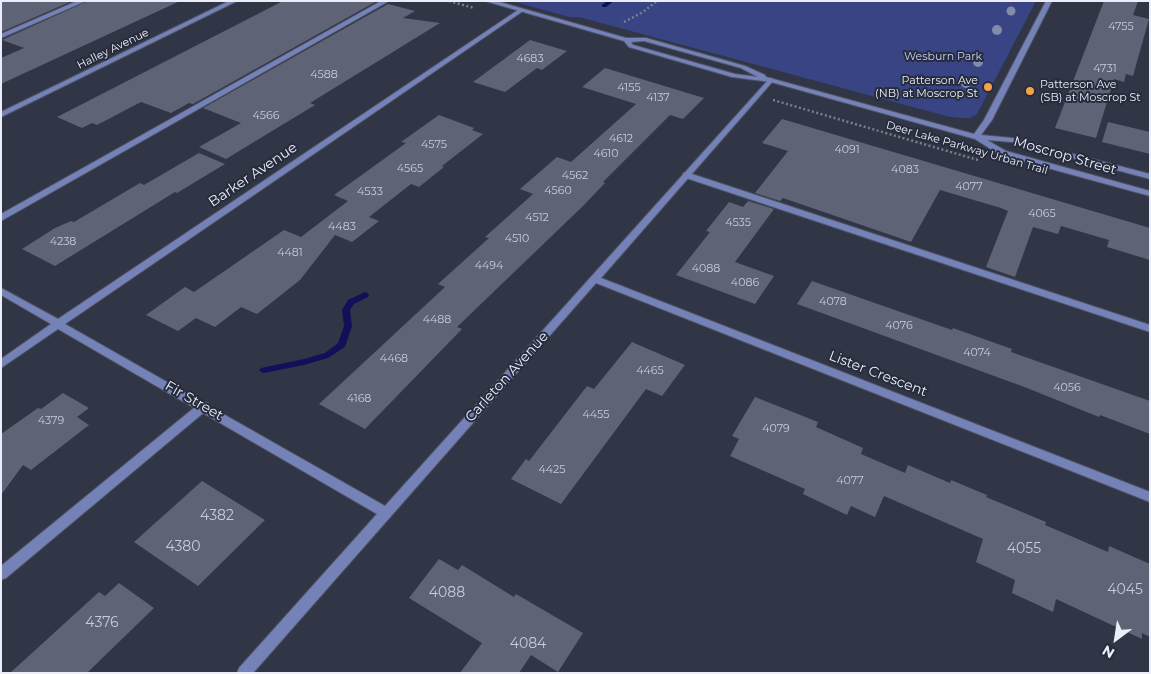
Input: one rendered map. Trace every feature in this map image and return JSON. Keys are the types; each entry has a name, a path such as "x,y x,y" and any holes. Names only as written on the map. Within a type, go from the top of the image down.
{"street":[{"path":"1,36 83,1"},
{"name":"Halley Avenue","path":"1,114 234,1"},
{"path":"1,218 386,1"},
{"name":"Moscrop Street","path":"488,1 626,40 644,39 743,67 771,80 976,137 1012,140 1150,177"},
{"path":"976,137 988,120 1049,1"},
{"name":"Barker Avenue","path":"1,364 521,10"},
{"name":"Moscrop Street","path":"626,40 631,46 734,76 771,80"},
{"name":"Carleton Avenue","path":"249,671 771,80"},
{"name":"Moscrop Street","path":"976,137 1003,153 1150,194"},
{"path":"686,175 1150,329"},
{"name":"Lister Crescent","path":"594,279 1150,497"},
{"name":"Fir Street","path":"1,291 204,406 386,514"},
{"path":"1,574 204,406"}],"path":[{"path":"617,26 643,12 657,1"},
{"name":"Deer Lake Parkway Urban Trail","path":"780,103 979,160"}],"green space":[{"name":"Wesburn Park","path":"512,1 1036,1 977,114 970,118 961,118 950,117 579,17 569,17"}],"building":[{"path":"1,1 72,1 1,32"},
{"path":"88,1 180,1 1,84 1,58 24,48 2,40"},
{"path":"283,1 377,1 193,104 189,103 171,113 141,102 97,125 92,123 82,128 57,117"},
{"path":"1104,1 1138,1 1133,15 1149,19 1133,76 1126,74 1124,82 1114,79 1096,138 1055,128"},
{"path":"388,4 415,11 403,18 440,23 310,103 315,105 226,159 199,147 241,123 203,108"},
{"path":"530,40 567,51 542,70 537,68 505,92 473,82"},
{"path":"605,68 704,98 683,119 670,115 603,182 605,183 583,206 457,327 462,329 365,429 319,404 445,287 438,284 489,238 485,237 533,194 520,189 557,157 571,162 636,104 582,87"},
{"path":"439,115 474,128 472,130 483,134 442,166 444,167 419,187 411,184 369,217 379,221 352,242 335,235 300,280 257,314 241,307 215,327 196,318 178,331 146,315 185,287 194,292 284,230 301,237 348,201 334,195 406,143 401,142"},
{"path":"782,119 1150,228 1150,260 1107,247 1109,240 1061,226 1058,234 1033,227 1015,277 986,267 1008,211 1001,208 940,190 911,242 783,198 780,201 755,193 788,151 762,143"},
{"path":"1108,122 1150,132 1150,154 1102,142"},
{"path":"199,153 225,164 177,193 175,192 55,266 22,249 55,228 71,221 74,222 140,183 144,185"},
{"path":"748,201 774,209 735,262 774,276 755,304 676,275 710,232 706,231 729,202 743,207"},
{"path":"812,281 952,330 953,328 1012,349 1011,352 1150,401 1150,434 1100,415 1099,417 1027,388 797,304"},
{"path":"632,342 685,365 662,396 646,389 561,504 511,479 526,459 529,461 587,386 594,389"},
{"path":"63,393 89,408 77,417 89,425 31,470 23,465 1,495 1,434"},
{"path":"755,397 818,422 816,427 863,448 861,454 905,473 908,465 950,483 951,480 1046,522 1045,525 1108,552 1109,546 1150,564 1150,637 1142,633 1142,639 1056,599 1053,612 1012,593 1015,580 976,562 983,539 884,496 875,517 851,506 847,515 803,494 805,489 730,456 739,439 732,436"},
{"path":"202,481 265,520 198,586 134,542"},
{"path":"439,559 458,570 462,565 514,597 516,594 583,633 558,672 531,655 519,673 460,673 482,643 409,598"},
{"path":"119,583 154,608 87,673 10,673 99,592 105,596"}],"waterway":[{"path":"604,6 611,1"},
{"path":"264,370 328,355 342,345 348,326 346,310 351,302 365,295"}],"place":[{"name":"Patterson Ave (NB) at Moscrop St","path":"988,87"},
{"name":"Patterson Ave (SB) at Moscrop St","path":"1030,91"}]}
